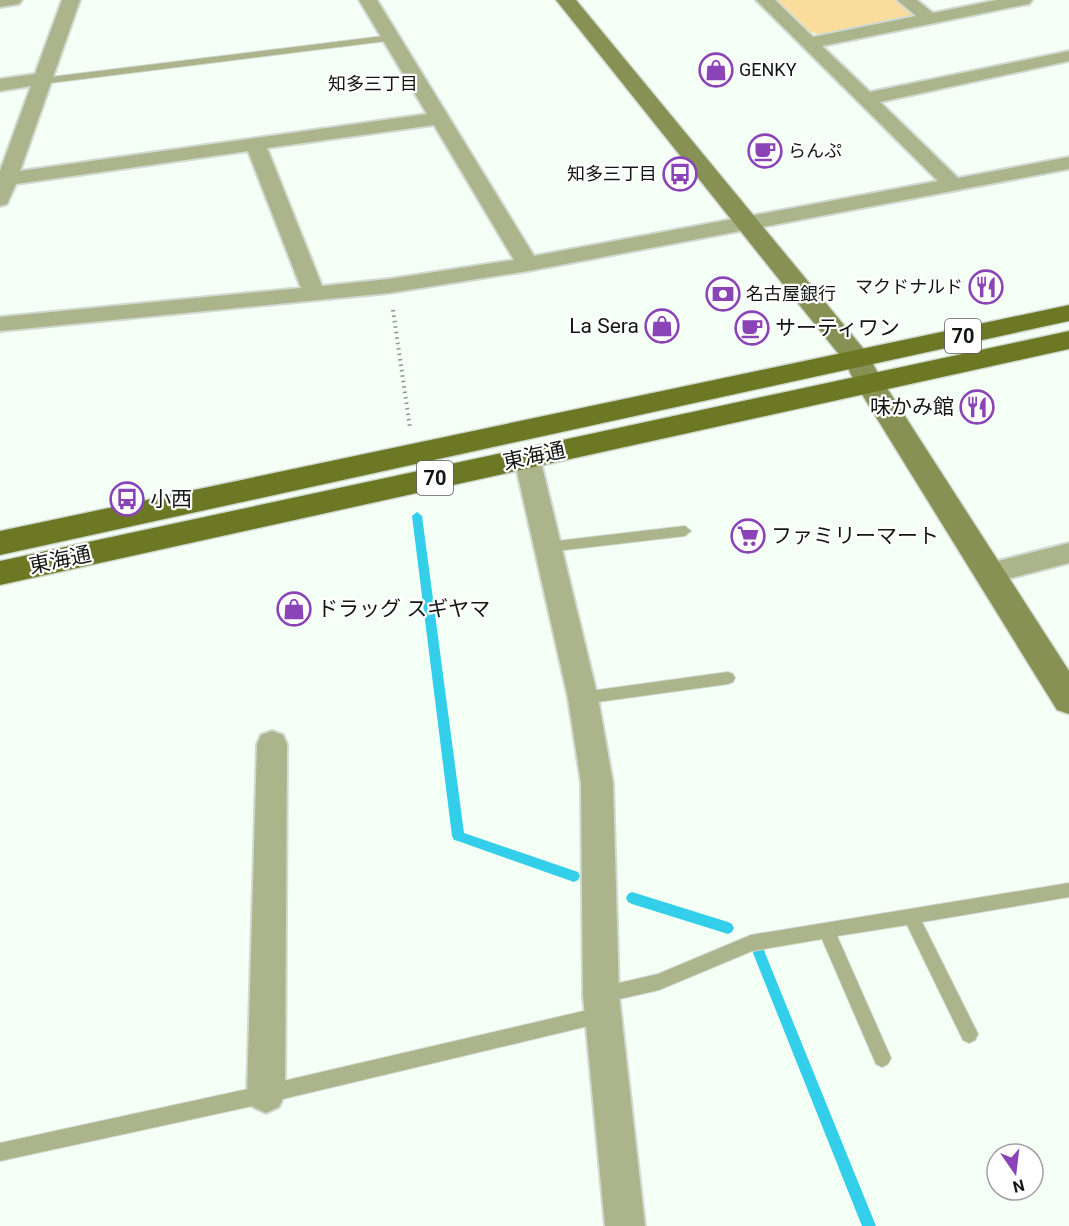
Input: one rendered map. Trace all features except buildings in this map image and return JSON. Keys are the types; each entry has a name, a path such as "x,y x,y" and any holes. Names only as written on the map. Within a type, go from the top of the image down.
{"main road":[{"name":"東海通","path":"0,573 526,458 863,371 1069,314"},
{"name":"東海通","path":"0,543 414,455 863,371 1069,340"}],"street":[{"path":"0,2 13,0"},
{"path":"0,201 4,179 43,80 71,0"},
{"path":"369,0 528,264"},
{"path":"566,0 863,371 1069,700"},
{"path":"765,0 954,185"},
{"path":"906,0 931,20"},
{"path":"810,44 1023,0"},
{"path":"866,99 1069,56"},
{"path":"0,85 43,80"},
{"path":"4,179 440,118"},
{"path":"255,144 314,293"},
{"path":"0,324 389,286 528,264 1069,164"},
{"path":"526,458 583,698 597,783 602,1005 626,1226"},
{"path":"988,573 1069,553"},
{"path":"267,1094 272,744"}],"lane":[{"path":"43,80 392,38"},
{"path":"548,547 684,531"},
{"path":"583,698 728,678"},
{"path":"0,1152 267,1094 602,1005 751,943 1069,890"},
{"path":"911,916 969,1034"},
{"path":"826,930 882,1058"}],"path":[{"path":"389,286 414,455"}],"shaded area":[{"path":"777,0 897,0 914,13 913,18 822,35 810,32"}],"waterway":[{"path":"417,516 458,836 574,876"},
{"path":"632,898 728,928"},
{"path":"759,953 869,1226"}],"place":[{"name":"GENKY","path":"716,70"},
{"name":"らんぷ","path":"765,151"},
{"name":"知多三丁目","path":"680,174"},
{"name":"マクドナルド","path":"986,287"},
{"name":"名古屋銀行","path":"723,294"},
{"name":"La Sera","path":"662,326"},
{"name":"サーティワン","path":"752,328"},
{"name":"味かみ館","path":"977,407"},
{"name":"小西","path":"127,499"},
{"name":"ファミリーマート","path":"748,536"},
{"name":"ドラッグ スギヤマ","path":"294,609"}],"district":[{"name":"知多三丁目","path":"373,84"}]}
